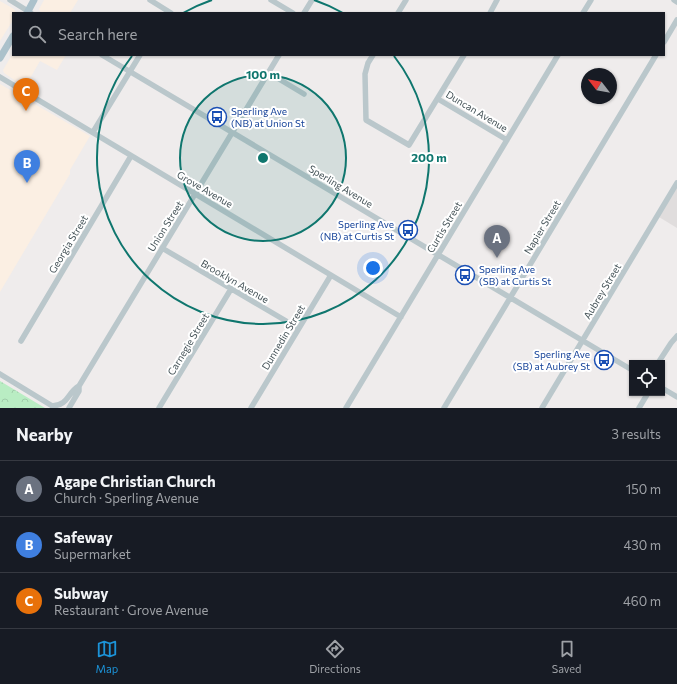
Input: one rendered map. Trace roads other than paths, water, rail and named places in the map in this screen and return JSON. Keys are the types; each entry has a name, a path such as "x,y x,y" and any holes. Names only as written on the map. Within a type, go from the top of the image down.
{"main road":[{"path":"28,12 34,0"},
{"path":"0,58 12,38"}],"street":[{"path":"10,0 28,12"},
{"path":"150,0 168,12"},
{"path":"271,0 291,12"},
{"path":"306,12 312,0"},
{"path":"399,12 406,0"},
{"path":"491,12 497,0"},
{"path":"584,12 591,0"},
{"path":"665,40 677,20"},
{"name":"Sperling Avenue","path":"104,56 629,368"},
{"path":"93,132 139,56"},
{"name":"Union Street","path":"54,407 63,404 75,388 79,386 278,56"},
{"path":"372,56 368,63 365,74 366,120 409,145 463,56"},
{"name":"Curtis Street","path":"346,408 557,56"},
{"name":"Napier Street","path":"444,408 655,56"},
{"path":"269,72 304,94"},
{"name":"Grove Avenue","path":"0,77 401,317"},
{"name":"Duncan Avenue","path":"438,99 507,140"},
{"name":"Georgia Street","path":"21,341 131,156"},
{"name":"Aubrey Street","path":"542,408 677,184"},
{"name":"Brooklyn Avenue","path":"162,248 298,328"},
{"name":"Dunnedin Street","path":"251,408 331,274"},
{"name":"Carnegie Street","path":"159,408 231,289"},
{"path":"660,360 677,336"},
{"path":"0,374 54,407"},
{"name":"Union Street","path":"69,408 79,391 79,386"},
{"path":"665,390 677,397"},
{"path":"639,408 646,396"}],"place":[{"name":"Subway","path":"26,111"},
{"name":"Sperling Ave (NB) at Union St","path":"217,117"},
{"name":"Safeway","path":"27,183"},
{"name":"Sperling Ave (NB) at Curtis St","path":"408,230"},
{"name":"Agape Christian Church","path":"497,258"},
{"name":"Sperling Ave (SB) at Curtis St","path":"465,275"},
{"name":"Sperling Ave (SB) at Aubrey St","path":"604,360"}]}
